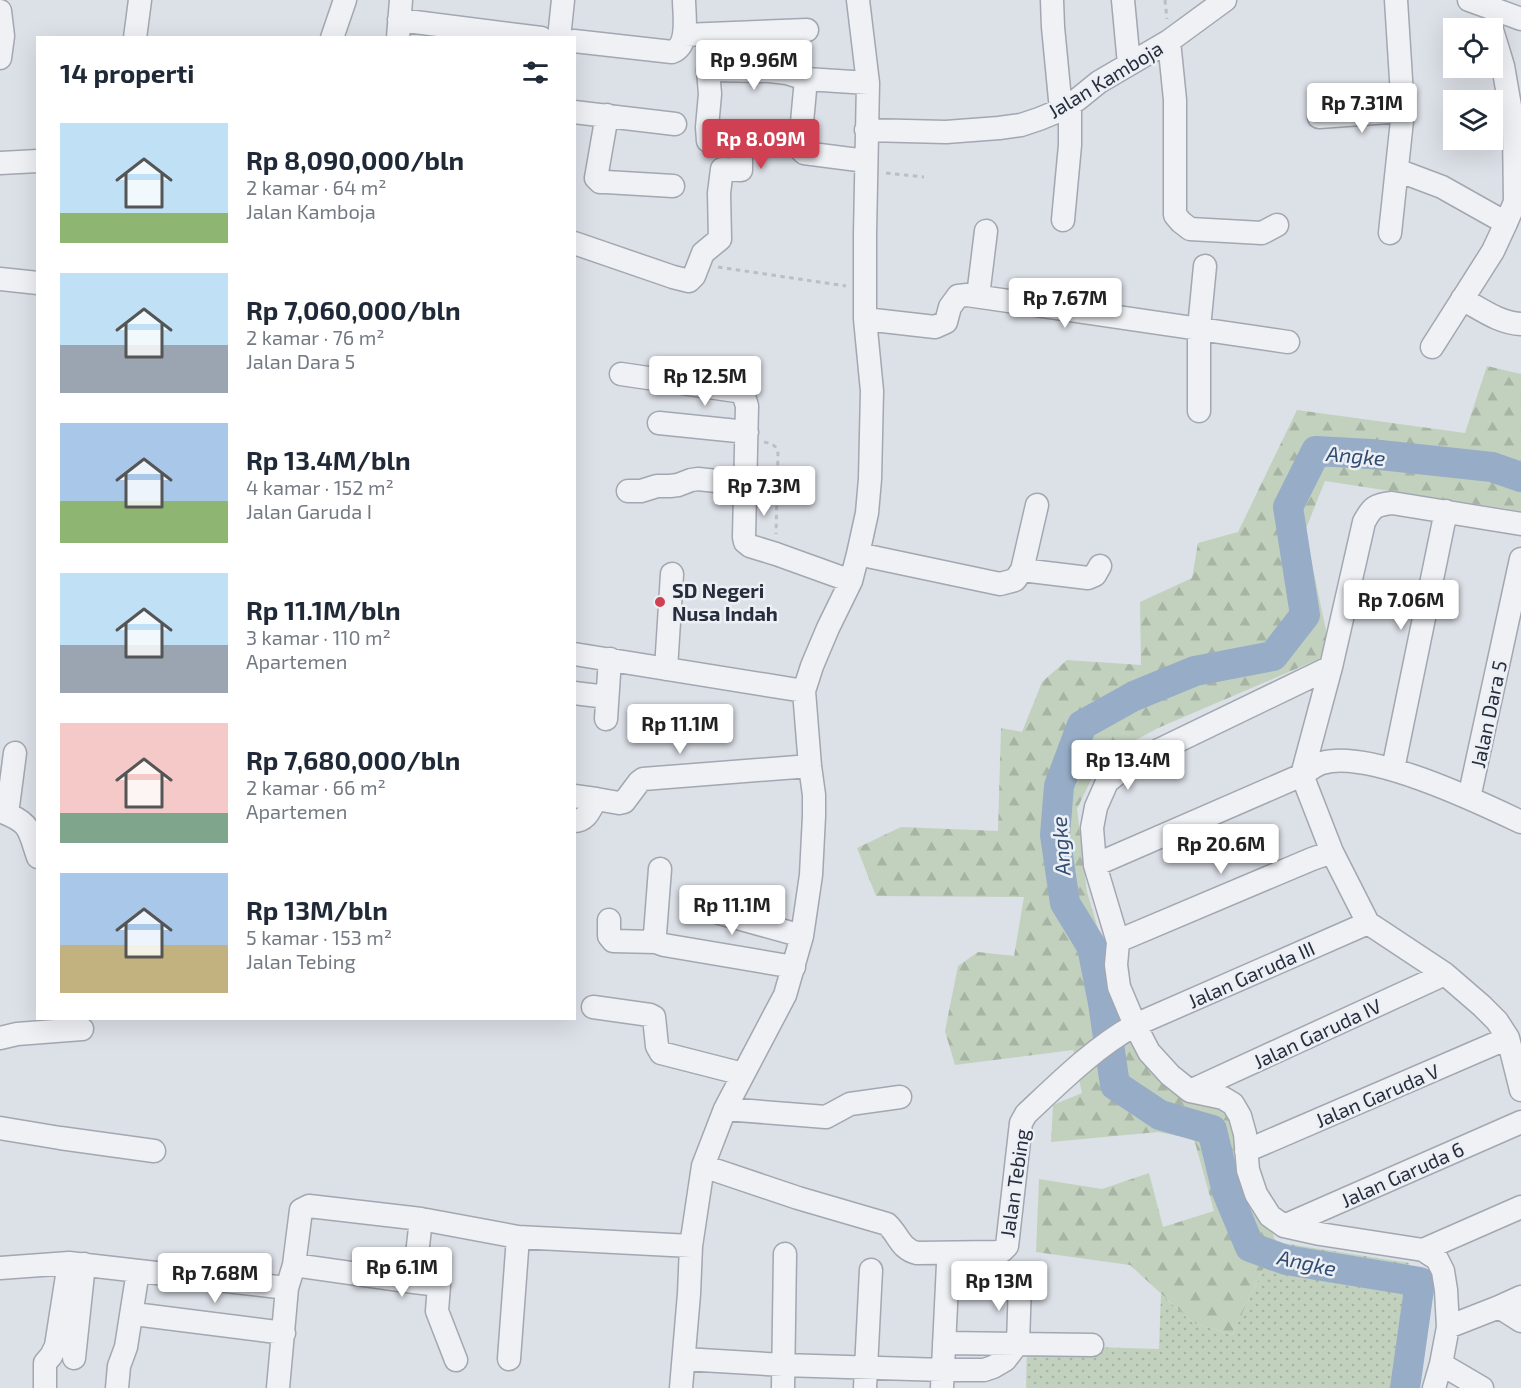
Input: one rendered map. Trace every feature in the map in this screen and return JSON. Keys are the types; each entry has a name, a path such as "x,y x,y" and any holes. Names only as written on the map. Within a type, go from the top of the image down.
{"street":[{"path":"135,36 140,0"},
{"path":"334,36 345,0"},
{"path":"558,36 563,0"},
{"path":"576,41 672,52 679,49 684,35 684,0"},
{"path":"681,1388 689,1294 690,1246 704,1166 725,1109 785,995 802,936 811,875 814,816 804,691 828,628 851,581 867,513 872,440 872,391 865,319 868,83 858,0"},
{"path":"1052,0 1053,27 1070,145 1063,220"},
{"path":"1123,0 1129,64"},
{"name":"Jalan Kamboja","path":"866,130 946,132 999,129 1021,125 1065,107 1099,82 1169,41 1225,0"},
{"path":"1390,233 1403,111 1396,0"},
{"path":"1477,3 1521,19"},
{"path":"1477,3 1486,18"},
{"path":"0,11 3,36 0,58"},
{"path":"400,19 526,36"},
{"path":"684,35 807,30"},
{"path":"1169,41 1175,100 1175,214 1190,229 1262,233 1277,225"},
{"path":"1432,347 1492,251 1515,202 1514,129 1503,66"},
{"path":"576,244 682,280 689,280 694,276 703,253 720,239 719,193 722,169 741,170 741,147 708,141 710,94 708,70 770,71 806,79 868,83"},
{"path":"806,79 800,149 804,153 866,166"},
{"path":"1319,117 1403,111"},
{"path":"576,112 675,124"},
{"path":"607,115 596,178 600,182 673,186"},
{"path":"0,163 36,161"},
{"path":"1397,170 1442,187 1506,223"},
{"path":"978,296 986,231"},
{"path":"1198,411 1199,328 1205,266"},
{"path":"0,279 36,283"},
{"path":"865,319 935,327 946,322 950,307 958,296 967,295 1288,342"},
{"path":"1462,299 1502,321 1521,324"},
{"path":"621,374 743,393 747,406 745,542 750,546 851,581"},
{"path":"659,423 747,435"},
{"path":"628,491 678,485 698,479 745,484"},
{"path":"1521,524 1392,503 1381,504 1371,509 1364,522 1319,718 1302,776 1332,852 1368,923 1445,974 1490,1013 1508,1038 1521,1090"},
{"path":"858,554 1000,584 1015,580 1022,570 1037,505"},
{"path":"1393,769 1446,511"},
{"name":"Jalan Dara 5","path":"1469,798 1521,559"},
{"path":"1022,570 1088,578 1095,575 1100,566"},
{"path":"666,669 672,574"},
{"path":"576,654 804,691"},
{"path":"576,694 606,708 610,659"},
{"path":"1331,667 1128,765 1107,782 1096,807 1092,828 1095,865 1118,942 1116,965 1126,1030 1170,1075 1190,1091 1223,1098 1233,1104 1240,1116 1245,1134 1248,1170 1256,1194 1270,1216 1284,1226 1423,1250 1437,1259 1443,1271 1448,1327 1434,1388"},
{"path":"15,753 3,813 25,823 36,852"},
{"path":"1095,865 1302,776 1320,764 1338,760 1393,769 1469,798 1521,822"},
{"path":"576,821 586,817 585,798 619,803 624,801 639,782 649,777 810,766"},
{"path":"1118,942 1332,852"},
{"path":"656,942 660,869"},
{"path":"698,907 802,936"},
{"path":"609,920 609,936 613,941 656,942 794,966"},
{"name":"Jalan Garuda III","path":"1126,1030 1368,923"},
{"name":"Jalan Garuda IV","path":"1190,1091 1445,974"},
{"path":"593,1007 650,1015 654,1017 657,1046 661,1053 743,1074"},
{"path":"0,1038 17,1034 82,1029"},
{"name":"Jalan Tebing","path":"704,1166 798,1198 887,1224 909,1251 917,1253 1002,1251 1007,1246 1021,1123 1026,1114 1086,1059 1126,1030"},
{"name":"Jalan Garuda V","path":"1246,1151 1508,1038"},
{"path":"725,1109 826,1117 850,1104 900,1097"},
{"name":"Jalan Garuda 6","path":"1284,1226 1521,1122"},
{"path":"0,1128 41,1136 154,1150"},
{"path":"278,1388 287,1288 294,1265 301,1210 309,1206 421,1219 518,1237 690,1246"},
{"path":"1423,1250 1521,1207"},
{"path":"414,1282 421,1219"},
{"path":"508,1359 518,1237"},
{"path":"783,1388 785,1254"},
{"path":"0,1268 76,1264 287,1288"},
{"path":"74,1358 76,1264"},
{"path":"45,1388 45,1363 56,1346 76,1264"},
{"path":"942,1379 948,1264"},
{"path":"294,1265 439,1285 437,1311 456,1360"},
{"path":"866,1377 871,1270"},
{"path":"117,1388 119,1366 126,1347 138,1271"},
{"path":"684,1359 783,1365 866,1377 942,1379 984,1370 1005,1360 1018,1343 1020,1283"},
{"path":"1448,1327 1499,1308 1521,1297"},
{"path":"1499,1308 1521,1321"},
{"path":"142,1315 284,1333"},
{"path":"944,1343 1092,1345"},
{"path":"1441,1364 1482,1388"}],"path":[{"path":"866,166 924,177"},
{"path":"698,264 865,288"},
{"path":"747,435 773,444 777,449 776,554"}],"green space":[{"path":"1487,366 1521,374 1521,511 1325,481 1305,531 1331,654 1158,728 1101,759 1077,809 1087,892 1132,1042 1223,1102 1276,1242 1232,1335 1193,1323 1130,1265 1036,1252 1039,1179 1102,1189 1149,1173 1163,1227 1214,1211 1194,1139 1158,1132 1051,1142 1053,1105 1082,1093 1073,1050 955,1065 945,1031 958,966 978,952 1014,956 1024,897 876,896 857,848 901,827 998,831 1001,728 1022,732 1042,682 1067,660 1141,665 1140,602 1192,578 1198,543 1238,532 1297,410 1465,433"},
{"path":"1276,1242 1409,1263 1397,1388 1026,1388 1027,1345 1159,1349 1161,1294 1193,1323 1232,1335"}],"waterway":[{"name":"Angke","path":"1405,1388 1420,1282 1286,1260 1250,1247 1227,1192 1212,1130 1160,1115 1115,1085 1092,947 1065,903 1055,835 1059,786 1082,725 1134,696 1195,671 1273,656 1305,615 1288,507 1316,451 1371,454 1492,467 1521,477"}],"place":[{"name":"SD Negeri Nusa Indah","path":"660,602"}]}
